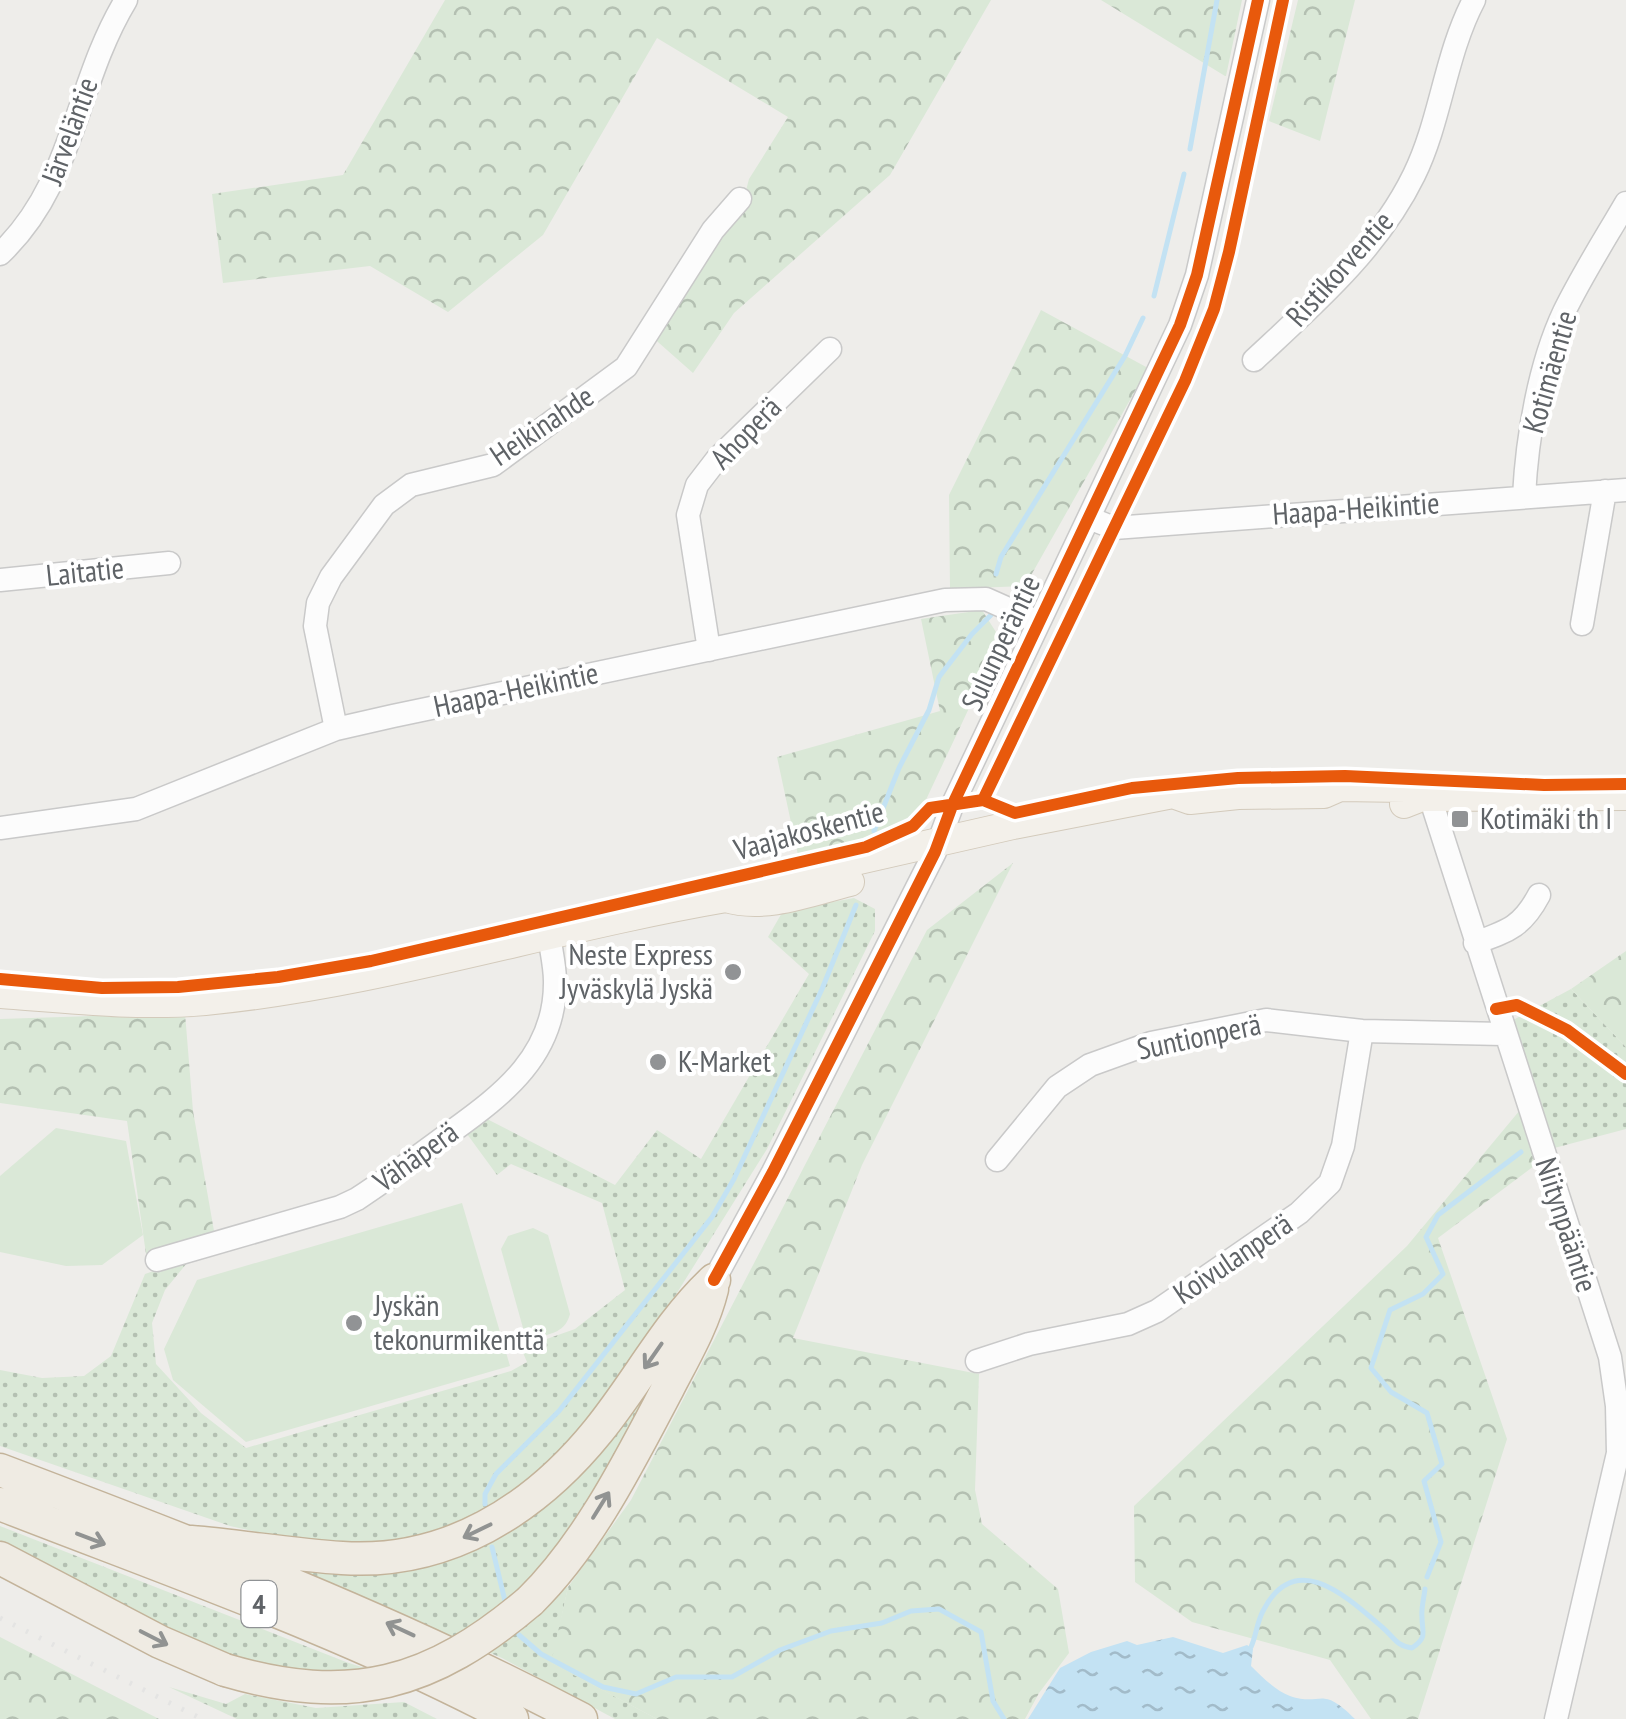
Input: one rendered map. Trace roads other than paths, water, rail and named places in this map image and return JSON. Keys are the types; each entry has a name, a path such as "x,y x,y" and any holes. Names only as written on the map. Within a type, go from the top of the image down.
{"highway":[{"path":"190,1542 345,1559 412,1556 482,1530 519,1509 558,1476 598,1431 688,1304 714,1280"},
{"path":"0,1558 160,1642 225,1670 296,1688 333,1690 407,1676 448,1660 498,1629 546,1586 636,1449 706,1316 714,1280"},
{"name":"4","path":"0,1470 385,1622 581,1719"},
{"name":"4","path":"0,1504 279,1612 512,1719"}],"main road":[{"name":"Vaajakoskentie","path":"0,994 102,1001 200,1001 374,976 726,898 742,903 768,902 934,853 1013,825 1173,794 1190,800 1324,794 1340,802 1405,804 1426,797 1626,796"}],"street":[{"name":"Järveläntie","path":"0,254 44,203 97,56 126,0"},
{"name":"Sulunperäntie","path":"714,1280 934,853 952,806 1180,325 1192,292 1258,0"},
{"name":"Ristikorventie","path":"1254,360 1329,290 1386,225 1416,173 1468,2"},
{"name":"Heikinahde","path":"336,730 316,626 318,602 384,504 411,485 493,465 626,368 714,230 740,199"},
{"name":"Kotimäentie","path":"1524,496 1526,460 1540,387 1563,314 1626,203"},
{"name":"Ahoperä","path":"709,650 688,515 698,485 717,459 830,349"},
{"name":"Haapa-Heikintie","path":"1089,518 1114,528 1616,490"},
{"path":"1582,624 1616,490"},
{"name":"Laitatie","path":"0,580 169,563"},
{"name":"Haapa-Heikintie","path":"0,828 136,809 336,730 944,600 986,599 1038,622"},
{"name":"Niitynpääntie","path":"1426,797 1610,1357 1617,1406 1622,1454 1556,1719"},
{"path":"1475,943 1502,933 1527,917 1539,895"},
{"name":"Vähäperä","path":"158,1260 357,1199 498,1098 520,1078 540,1045 552,1011 555,980 549,935"},
{"name":"Suntionperä","path":"997,1160 1058,1087 1090,1065 1151,1043 1266,1020 1362,1031 1504,1034"},
{"name":"Koivulanperä","path":"977,1360 1028,1344 1128,1324 1157,1310 1299,1213 1330,1184 1343,1146 1362,1031"}],"water":[{"path":"1173,1637 1223,1653 1247,1645 1253,1649 1251,1666 1280,1691 1301,1699 1328,1699 1355,1719 1028,1719 1060,1668 1091,1652 1127,1641 1137,1645"}],"waterway":[{"path":"1190,149 1217,0"},
{"path":"1154,296 1184,174"},
{"path":"996,574 1001,557 1125,356 1143,318"},
{"path":"874,831 899,768 929,710 939,677 995,611"},
{"path":"485,1504 485,1494 496,1474 559,1411 712,1217 734,1179 822,989 856,905"},
{"path":"1427,1577 1441,1542 1424,1481 1442,1464 1427,1413 1391,1392 1371,1368 1390,1310 1423,1294 1443,1274 1426,1237 1438,1215 1521,1152"},
{"path":"492,1547 505,1601"},
{"path":"1251,1647 1261,1615 1276,1592 1305,1580 1337,1592 1399,1643 1412,1648 1423,1634 1425,1589"},
{"path":"519,1635 541,1654 603,1687 636,1694 676,1677 732,1677 780,1650 831,1631 882,1623 911,1611 939,1609 981,1632 993,1701 1004,1719"}],"railway":[{"path":"0,1618 202,1719"}],"place":[{"name":"Kotimäki th I","path":"1460,819"},
{"name":"Neste Express Jyväskylä Jyskä","path":"733,972"},
{"name":"K-Market","path":"658,1062"},
{"name":"Jyskän tekonurmikenttä","path":"354,1323"}]}
